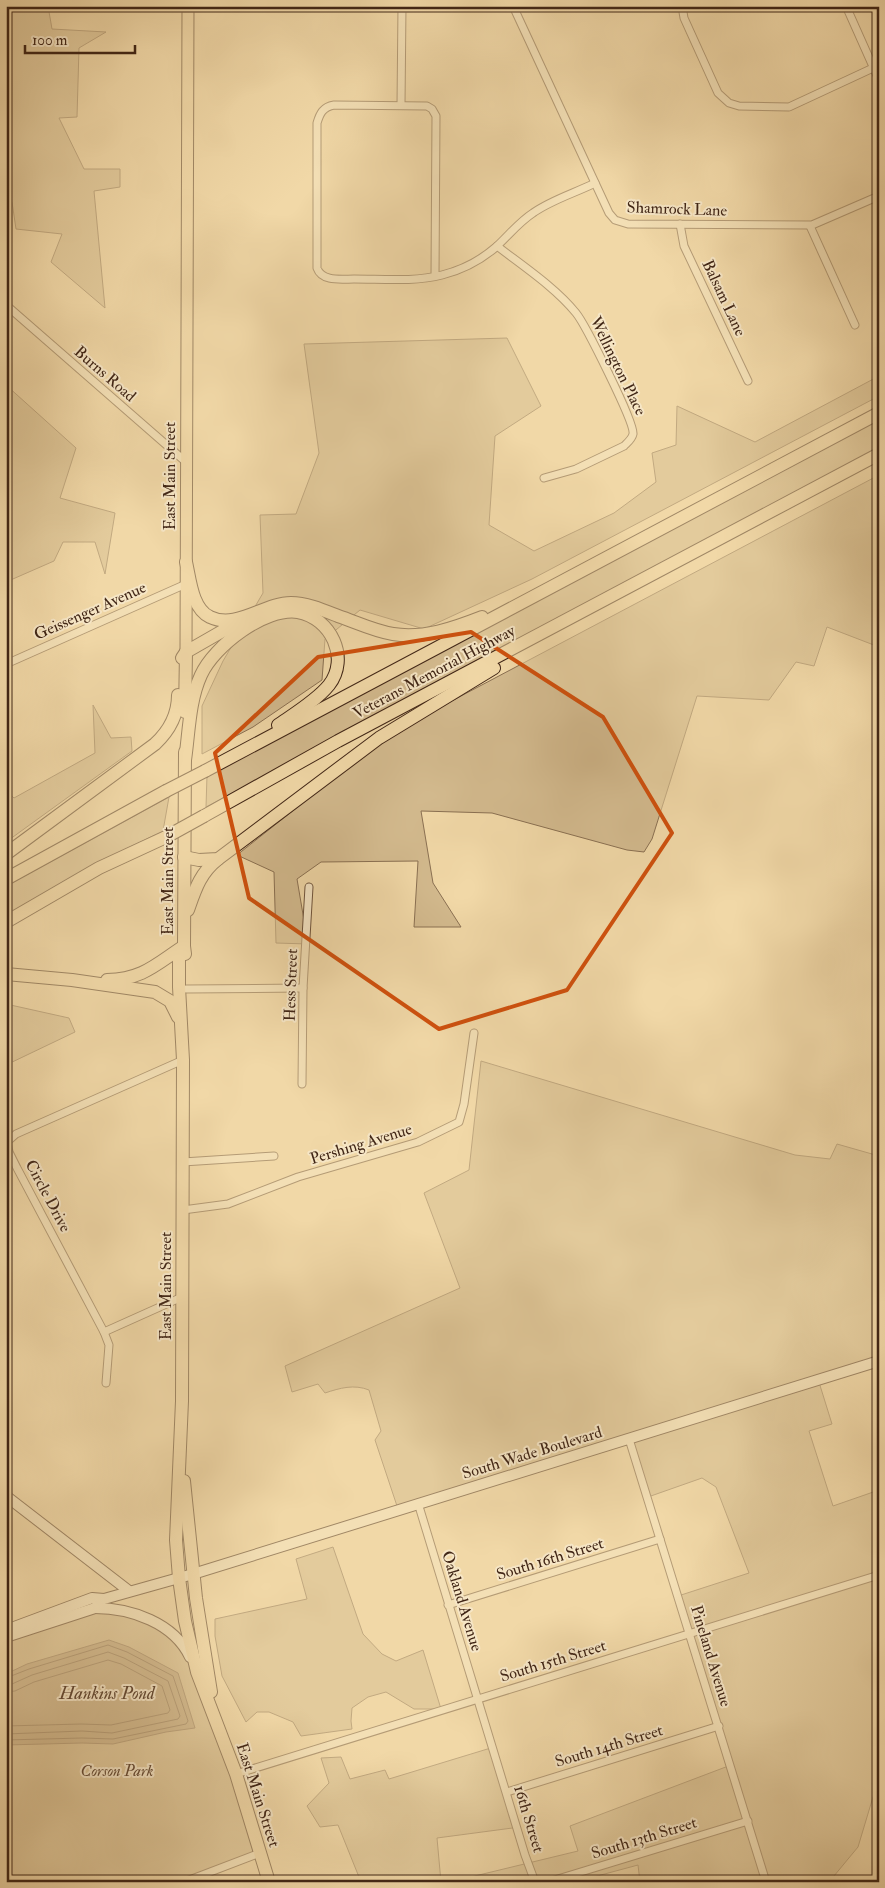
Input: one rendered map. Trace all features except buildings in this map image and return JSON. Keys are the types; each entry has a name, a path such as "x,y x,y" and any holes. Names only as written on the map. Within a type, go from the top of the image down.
{"highway":[{"name":"Veterans Memorial Highway","path":"6,880 205,771 879,413"},
{"name":"Veterans Memorial Highway","path":"6,922 100,868 204,816 338,741 879,454"},
{"path":"6,854 129,764 161,738 176,713 179,663 186,652 249,616 284,603 297,603 384,632 409,635 425,634 462,625 611,556"},
{"path":"186,562 192,590 204,614 221,620 249,616"},
{"path":"184,925 197,884 206,870 218,859 391,730 624,590"},
{"path":"185,760 192,706 198,682 205,666 217,652 229,640 278,614 298,612 316,619 328,630 337,649 337,668 331,681 328,686 302,709 237,755"},
{"name":"East Main Street","path":"182,1027 185,1016 186,989 184,857 186,652"},
{"path":"184,857 199,860 218,859"},
{"path":"72,980 117,980 138,976 184,946"},
{"name":"East Main Street","path":"184,946 180,955 179,987 183,1060 182,1410 176,1540 179,1578 184,1621 197,1672 236,1774 269,1882"},
{"path":"6,974 72,980 159,994 170,1001 182,1027"},
{"name":"East Main Street","path":"180,1455 193,1574 216,1719"}],"main road":[{"name":"East Main Street","path":"186,652 188,6"},
{"name":"South Wade Boulevard","path":"6,1630 92,1598 104,1599 193,1574 879,1361"},
{"path":"6,1496 129,1591"},
{"path":"95,1608 104,1599"},
{"path":"6,1637 95,1608 125,1610 161,1626 176,1636 184,1644 197,1672"}],"street":[{"path":"402,6 402,105"},
{"name":"Shamrock Lane","path":"513,6 595,184 609,213 615,220 628,224 810,226 879,196"},
{"path":"682,6 684,18 710,77 718,93 729,103 739,106 789,107 873,68"},
{"path":"846,6 879,80"},
{"path":"435,276 436,116 432,109 427,106 402,105 328,106 321,111 317,123 318,269 323,276 336,279 407,279 435,276 464,268 485,256 515,227 539,208 595,184"},
{"name":"Balsam Lane","path":"680,224 684,246 748,382"},
{"path":"810,226 855,325"},
{"name":"Wellington Place","path":"497,246 556,293 576,313 604,366 633,430 631,440 624,446 576,469 544,478"},
{"name":"Burns Road","path":"6,305 186,462"},
{"name":"Geissenger Avenue","path":"6,664 186,584"},
{"name":"Hess Street","path":"302,1084 303,988 309,887"},
{"path":"186,989 303,988"},
{"name":"Pershing Avenue","path":"183,1210 228,1204 298,1177 418,1142 459,1122 464,1104 474,1033"},
{"name":"Circle Drive","path":"104,1332 17,1168 9,1152 7,1142 16,1134 183,1060"},
{"path":"183,1162 274,1156"},
{"path":"106,1383 109,1345 104,1332 182,1297"},
{"name":"Pineland Avenue","path":"629,1439 766,1882"},
{"name":"Oakland Avenue","path":"418,1503 498,1765"},
{"name":"South 16th Street","path":"448,1605 660,1539"},
{"name":"South 15th Street","path":"236,1774 879,1575"},
{"name":"South 14th Street","path":"507,1792 719,1726"},
{"name":"16th Street","path":"498,1765 525,1856 535,1882"},
{"name":"South 13th Street","path":"548,1882 748,1821"},
{"path":"184,1882 260,1853"},
{"path":"867,1882 879,1878"}],"highlighted area":[{"path":"471,632 603,717 672,833 567,990 439,1029 249,898 215,753 318,657"}],"green space":[{"path":"6,6 48,6 52,29 106,32 79,48 77,117 59,118 84,169 120,169 120,187 94,191 105,308 51,262 62,234 16,229 12,202 6,203"},
{"path":"507,338 541,406 495,436 489,525 534,551 614,513 656,482 652,453 676,445 677,406 755,442 879,376 879,396 532,579 424,629 360,610 325,639 322,680 253,727 202,754 202,706 223,661 263,593 260,515 296,514 319,453 304,344"},
{"path":"6,385 76,448 60,498 115,513 105,574 95,542 63,542 54,561 6,582"},
{"path":"879,418 879,449 206,807 207,775"},
{"path":"879,475 879,647 827,627 814,666 796,662 769,700 697,696 652,839 644,852 627,850 492,813 421,811 433,883 461,927 414,927 418,861 321,862 297,879 308,944 276,943 274,872 237,855 391,733"},
{"path":"93,705 111,738 131,737 132,751 6,842 6,790 14,798 95,753"},
{"path":"169,797 163,831 97,863 6,915 6,886"},
{"path":"6,1004 69,1018 75,1032 6,1065"},
{"path":"481,1061 795,1155 830,1159 837,1144 879,1156 879,1360 818,1379 832,1424 809,1431 833,1506 879,1490 879,1777 858,1847 829,1882 782,1882 767,1879 767,1882 640,1882 638,1865 575,1882 450,1882 578,1851 570,1826 731,1765 678,1596 749,1573 716,1487 702,1478 648,1497 627,1437 397,1506 375,1440 381,1431 369,1390 352,1387 325,1393 318,1384 292,1392 285,1366 460,1288 424,1193 469,1170"},
{"path":"333,1547 363,1634 382,1654 396,1661 423,1650 441,1709 414,1709 386,1692 368,1697 352,1708 352,1729 301,1736 293,1722 269,1712 257,1712 246,1722 222,1676 215,1636 215,1619 307,1599 296,1559"},
{"name":"Corson Park","path":"95,1608 125,1610 184,1644 260,1853 184,1882 6,1882 6,1637"},
{"path":"494,1747 520,1827 437,1838 441,1882 361,1882 338,1825 320,1827 307,1806 329,1783 321,1758 341,1757 350,1779 385,1770 389,1779"}],"water":[{"name":"Hankins Pond","path":"109,1640 129,1647 178,1673 195,1728 166,1732 113,1744 6,1745 6,1674 27,1664"}]}
